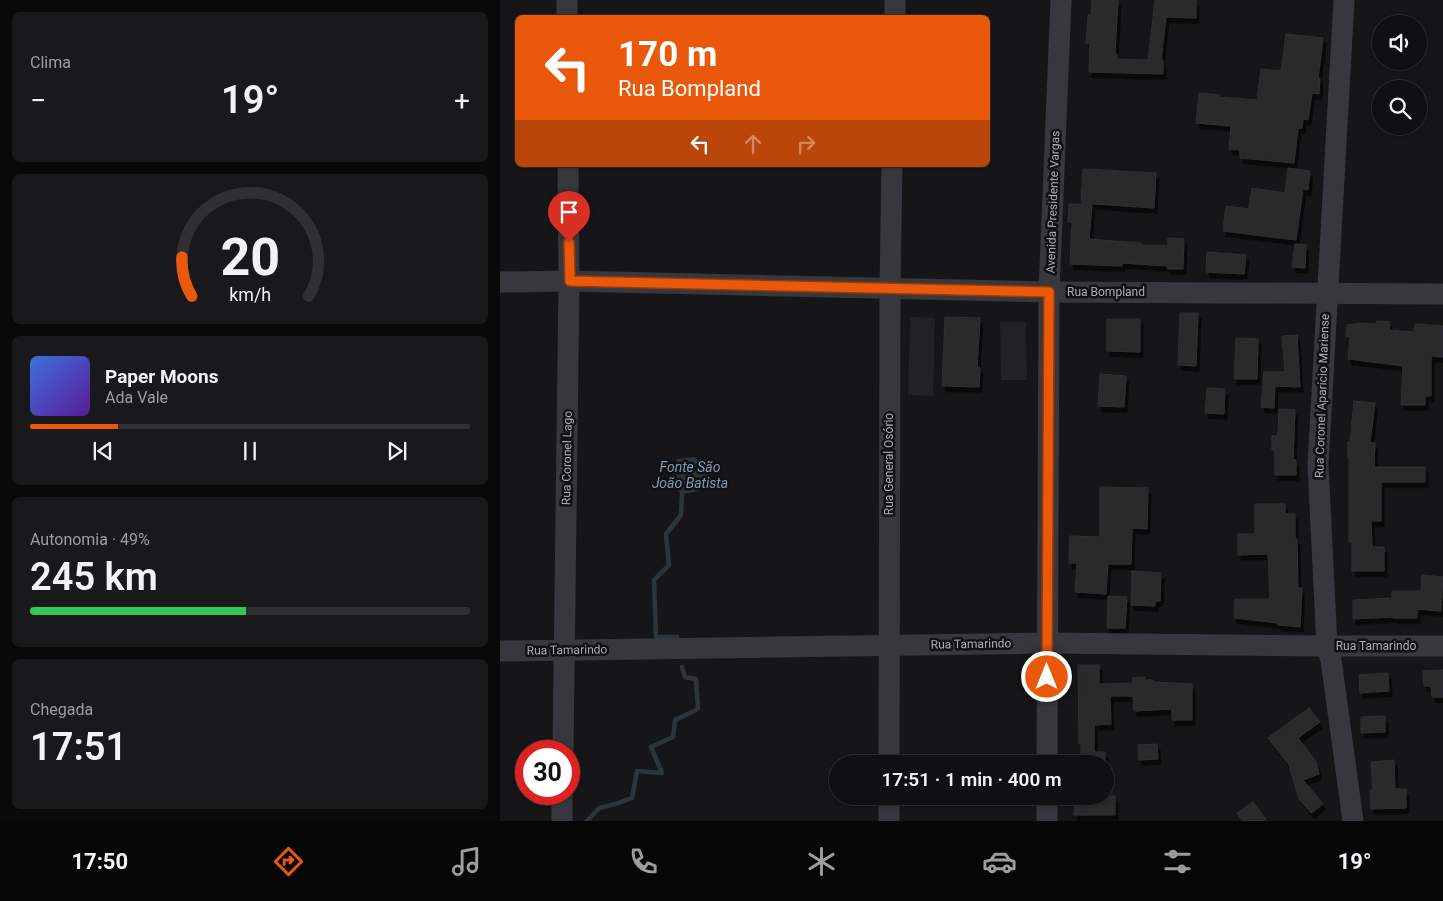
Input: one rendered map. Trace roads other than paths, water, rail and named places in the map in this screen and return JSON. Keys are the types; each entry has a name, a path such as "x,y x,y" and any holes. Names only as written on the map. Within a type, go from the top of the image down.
{"street":[{"path":"567,0 567,15"},
{"path":"895,0 895,15"},
{"name":"Avenida Presidente Vargas","path":"1047,755 1049,292 1061,0"},
{"name":"Rua Coronel Aparício Mariense","path":"1344,0 1318,465 1327,646 1332,660 1353,821"},
{"name":"Rua Coronel Lago","path":"562,740 570,281 568,167"},
{"name":"Rua General Osório","path":"889,755 892,167"},
{"name":"Rua Bompland","path":"500,282 570,281 1049,292 1443,294"},
{"name":"Rua Tamarindo","path":"500,651 1047,642 1443,646"},
{"path":"562,805 562,821"},
{"path":"889,805 889,821"},
{"path":"1047,805 1047,821"}],"water":[{"name":"Fonte São João Batista","path":"694,457 704,464 709,473 707,482 699,491 682,494 673,488 672,472 677,459"}],"waterway":[{"path":"677,637 656,637 654,580 669,565 666,534 681,515 682,494"},
{"path":"587,821 599,808 632,798 637,771 662,773 651,747 673,737 675,720 698,709 696,679 685,677 682,667"}]}
